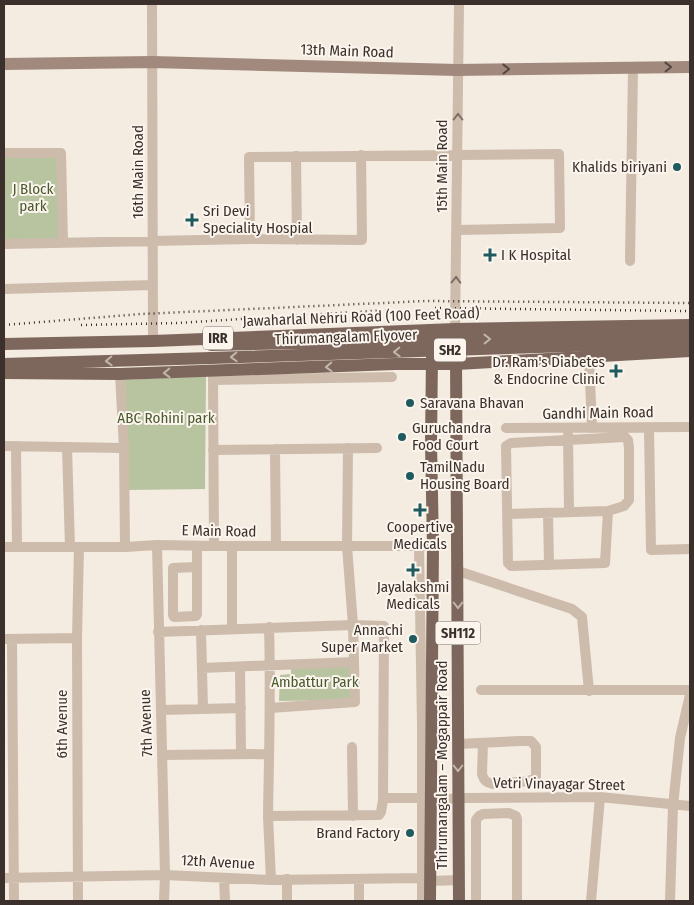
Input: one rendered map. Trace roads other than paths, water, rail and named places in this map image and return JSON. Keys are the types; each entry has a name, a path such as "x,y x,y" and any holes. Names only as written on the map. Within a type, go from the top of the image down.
{"main road":[{"name":"Jawaharlal Nehru Road (100 Feet Road)","path":"4,344 153,341 455,329 690,325"},
{"name":"Thirumangalam – Mogappair Road","path":"455,329 457,364 459,901"},
{"name":"Thirumangalam – Mogappair Road","path":"430,901 425,880 433,546 431,443 432,330"},
{"path":"360,333 360,365"},
{"name":"Thirumangalam Flyover","path":"4,364 211,352 690,334"},
{"name":"Thirumangalam Flyover","path":"4,351 211,352 690,342"},
{"name":"IRR","path":"4,373 213,376 360,365 457,364 690,351"}],"street":[{"name":"16th Main Road","path":"152,4 153,341"},
{"name":"15th Main Road","path":"455,329 458,230 457,70 459,4"},
{"name":"13th Main Road","path":"4,64 152,62 457,70 690,67"},
{"path":"630,261 633,68"},
{"path":"4,153 61,153 63,242"},
{"path":"250,239 249,157 559,154 560,228 458,230"},
{"path":"4,244 250,239 362,240 360,155"},
{"path":"296,156 297,240"},
{"path":"4,289 153,285"},
{"path":"589,356 592,428"},
{"path":"120,374 124,448 125,547"},
{"path":"214,546 213,376 392,377"},
{"name":"Gandhi Main Road","path":"506,428 690,427"},
{"path":"649,428 651,550 690,549"},
{"path":"568,429 569,512"},
{"path":"507,514 608,511 624,506 629,500 628,440 625,437 511,442 506,446 507,514 508,563 510,566 605,563 608,511"},
{"path":"4,446 124,448"},
{"path":"16,446 17,547"},
{"name":"6th Avenue","path":"68,447 75,547 78,901"},
{"path":"270,708 355,702 353,625 347,546 348,448"},
{"path":"213,450 377,448"},
{"path":"275,449 276,546"},
{"path":"548,512 549,565"},
{"name":"E Main Road","path":"4,547 125,547 157,544 196,546 433,546"},
{"name":"7th Avenue","path":"157,544 165,875 164,901"},
{"path":"419,545 422,725 426,799"},
{"path":"196,546 197,566 196,616 174,617 172,607 173,568 197,566"},
{"path":"232,546 232,629"},
{"path":"458,571 579,613 582,617 589,691"},
{"path":"158,607 172,607"},
{"path":"158,632 380,624 384,626 383,798 381,812 378,815 353,816 268,816"},
{"path":"269,627 271,667 268,816 271,880"},
{"path":"201,630 203,709"},
{"path":"14,901 9,878 8,639 77,638"},
{"path":"202,668 271,667 354,662"},
{"path":"240,667 241,754"},
{"path":"481,690 690,690"},
{"path":"670,901 673,806 690,695"},
{"path":"161,710 241,708"},
{"path":"458,744 531,741 536,747 536,777 529,781 488,783 484,779 483,743"},
{"path":"352,747 353,816"},
{"path":"162,756 269,754"},
{"path":"519,797 520,782"},
{"path":"591,901 600,797"},
{"name":"Vetri Vinayagar Street","path":"383,798 600,797 673,806 690,806"},
{"path":"483,798 483,814"},
{"path":"476,901 476,820 483,814 509,813 516,816 517,819 517,901"},
{"name":"12th Avenue","path":"9,878 165,875 271,880 359,878 459,880"},
{"path":"224,878 224,901"},
{"path":"359,878 359,901"},
{"path":"287,879 287,901"},
{"path":"422,901 425,880"}],"railway":[{"path":"4,325 141,314 426,301 690,303"},
{"path":"435,308 690,311"},
{"path":"81,325 177,323 388,310"}],"place":[{"name":"Khalids biriyani","path":"677,167"},
{"name":"Sri Devi Speciality Hospial","path":"192,220"},
{"name":"I K Hospital","path":"490,255"},
{"name":"Dr. Ram's Diabetes & Endocrine Clinic","path":"616,371"},
{"name":"Saravana Bhavan","path":"410,403"},
{"name":"Guruchandra Food Court","path":"402,437"},
{"name":"TamilNadu Housing Board","path":"410,476"},
{"name":"Coopertive Medicals","path":"420,510"},
{"name":"Jayalakshmi Medicals","path":"413,570"},
{"name":"Annachi Super Market","path":"413,639"},
{"name":"Brand Factory","path":"410,833"}],"park label":[{"name":"J Block park","path":"33,198"},
{"name":"ABC Rohini park","path":"166,418"},
{"name":"Ambattur Park","path":"315,682"}]}
